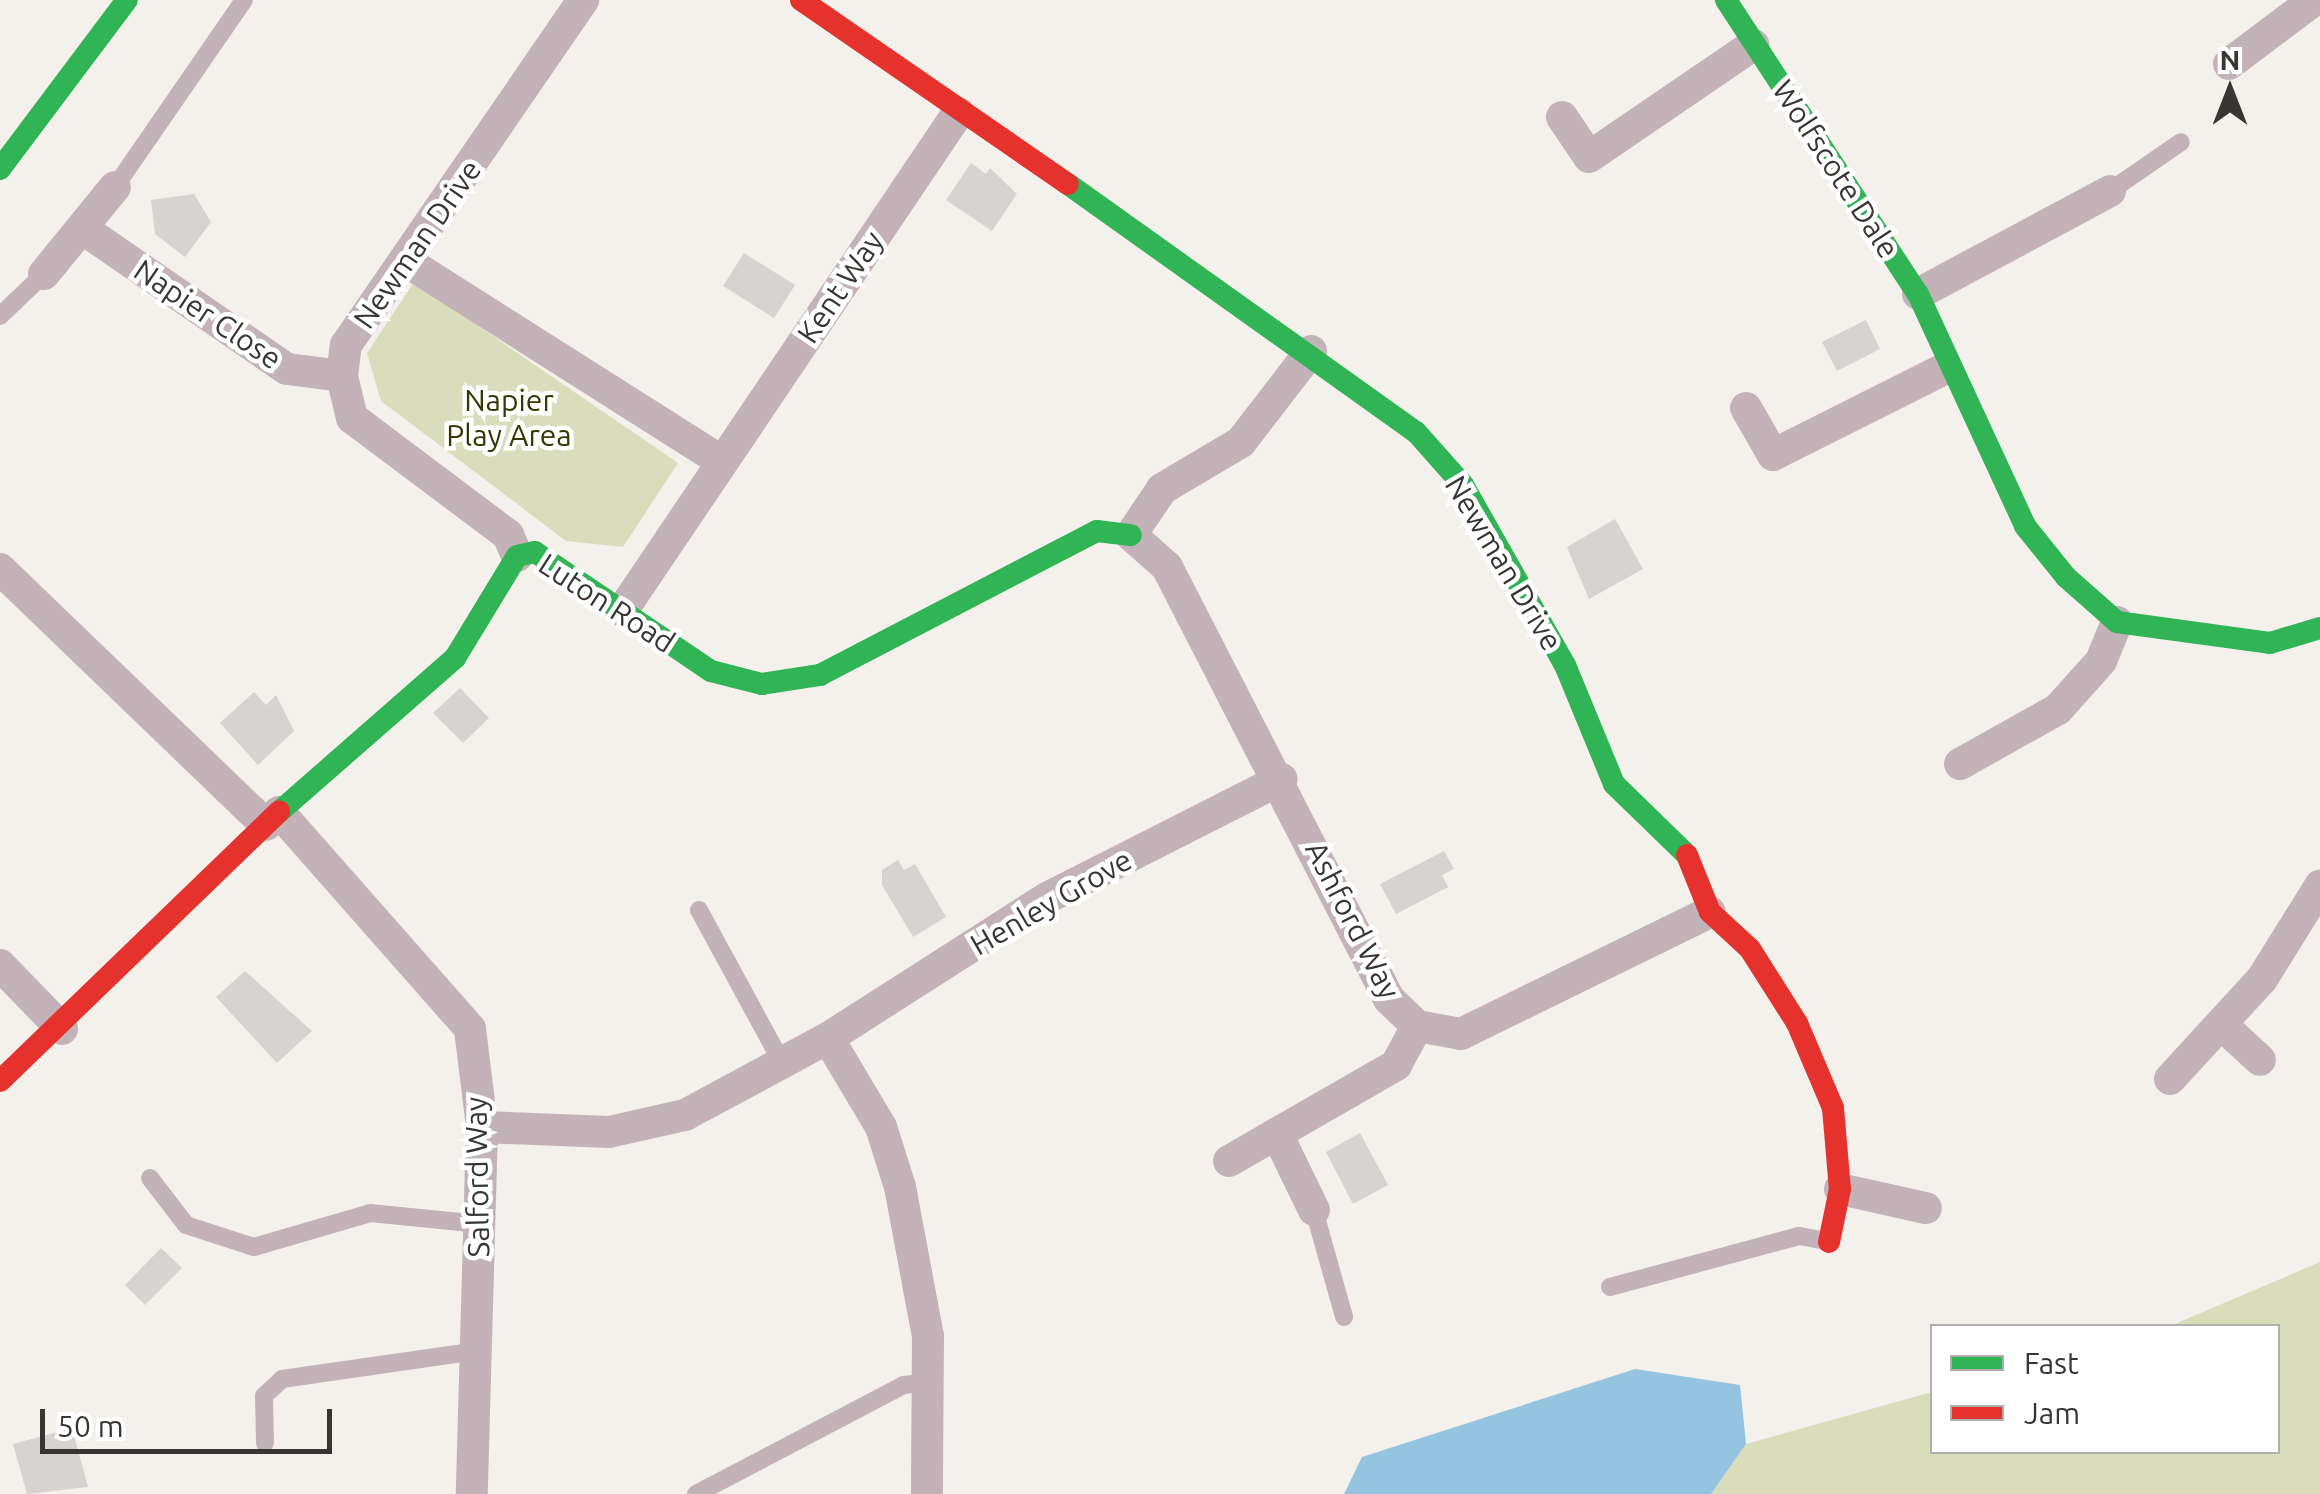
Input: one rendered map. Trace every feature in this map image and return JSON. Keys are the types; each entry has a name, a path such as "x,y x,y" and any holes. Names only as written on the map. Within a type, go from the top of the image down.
{"street":[{"path":"0,169 128,0"},
{"name":"Newman Drive","path":"342,376 346,345 409,263 583,0"},
{"name":"Newman Drive","path":"801,0 958,113 1311,350 1416,432 1464,485 1564,666 1590,744 1614,784 1696,864 1710,912"},
{"name":"Wolfscote Dale","path":"1726,0 1918,294 1946,368 2024,526 2117,622"},
{"path":"2230,64 2314,0"},
{"path":"1562,117 1589,156 1753,45"},
{"name":"Kent Way","path":"622,610 958,113"},
{"path":"44,274 114,186"},
{"path":"1918,294 2110,191"},
{"name":"Napier Close","path":"83,229 287,370 342,376"},
{"path":"409,263 722,462"},
{"path":"1131,535 1162,489 1241,442 1311,350"},
{"path":"1746,408 1772,455 1946,368"},
{"path":"342,376 352,418 508,535 517,556"},
{"name":"Luton Road","path":"0,1082 62,1029 272,818 455,658 517,556 536,552 711,671 782,681 820,675 1097,531 1131,535"},
{"name":"Ashford Way","path":"1131,535 1167,567 1282,779 1390,998 1417,1026 1461,1034 1710,912"},
{"name":"Salford Way","path":"0,569 272,818 470,1029 482,1127 472,1494"},
{"path":"1960,764 2058,709 2101,661 2117,622 2270,642 2319,632"},
{"name":"Henley Grove","path":"482,1127 628,1128 685,1115 828,1038 1048,898 1282,779"},
{"path":"2170,1079 2223,1026 2298,930 2320,886"},
{"path":"1710,912 1750,949 1797,1024 1833,1108 1840,1189 1829,1242"},
{"path":"0,964 62,1029"},
{"path":"1229,1161 1279,1138 1396,1064 1417,1026"},
{"path":"2223,1026 2260,1060"},
{"path":"828,1038 880,1127 900,1188 929,1382 927,1494"},
{"path":"1279,1138 1314,1210"},
{"path":"1840,1189 1926,1208"}],"lane":[{"path":"114,186 244,0"},
{"path":"2110,191 2181,142"},
{"path":"0,316 44,274"},
{"path":"699,910 782,1062"},
{"path":"150,1178 186,1225 254,1247 354,1214 480,1224"},
{"path":"1314,1210 1344,1317"},
{"path":"1610,1287 1799,1236 1829,1242"},
{"path":"265,1443 264,1396 282,1380 476,1352"},
{"path":"696,1494 904,1385 929,1382"}],"green space":[{"name":"Napier Play Area","path":"414,282 678,463 623,547 566,541 381,401 367,353"},
{"path":"2320,1262 2320,1494 1711,1494 1746,1444 1930,1393 1930,1454 2280,1454 2280,1324 2175,1324"}],"water":[{"path":"1635,1369 1740,1385 1746,1444 1711,1494 1344,1494 1362,1457"}],"building":[{"path":"971,163 986,174 990,168 1017,194 992,231 946,200"},
{"path":"194,194 211,222 185,257 155,234 151,200"},
{"path":"744,253 795,285 774,318 723,286"},
{"path":"1866,320 1880,349 1837,371 1822,342"},
{"path":"1615,519 1643,569 1589,599 1567,547"},
{"path":"460,688 489,718 463,743 433,713"},
{"path":"254,692 266,705 276,695 294,731 258,765 220,723"},
{"path":"1444,851 1454,869 1442,875 1448,887 1396,914 1380,884"},
{"path":"898,860 904,870 915,864 946,917 913,937 882,885 882,870"},
{"path":"245,971 312,1031 277,1063 216,997"},
{"path":"1360,1133 1388,1185 1353,1204 1326,1152"},
{"path":"161,1248 182,1268 145,1305 125,1285"},
{"path":"72,1428 88,1487 27,1494 13,1444"}],"traffic: fast":[{"path":"0,169 127,0"},
{"path":"1726,0 1918,294 2025,526 2066,577 2117,622 2270,643 2320,628"},
{"path":"1068,184 1416,432 1463,485 1565,665 1614,784 1687,855"},
{"path":"279,812 455,658 517,556 535,552 711,671 762,684 820,675 1097,531 1131,535"}],"traffic: jam":[{"path":"801,0 1068,184"},
{"path":"0,1081 279,812"},
{"path":"1687,855 1710,912 1750,949 1797,1023 1833,1108 1840,1189 1829,1242"}]}
